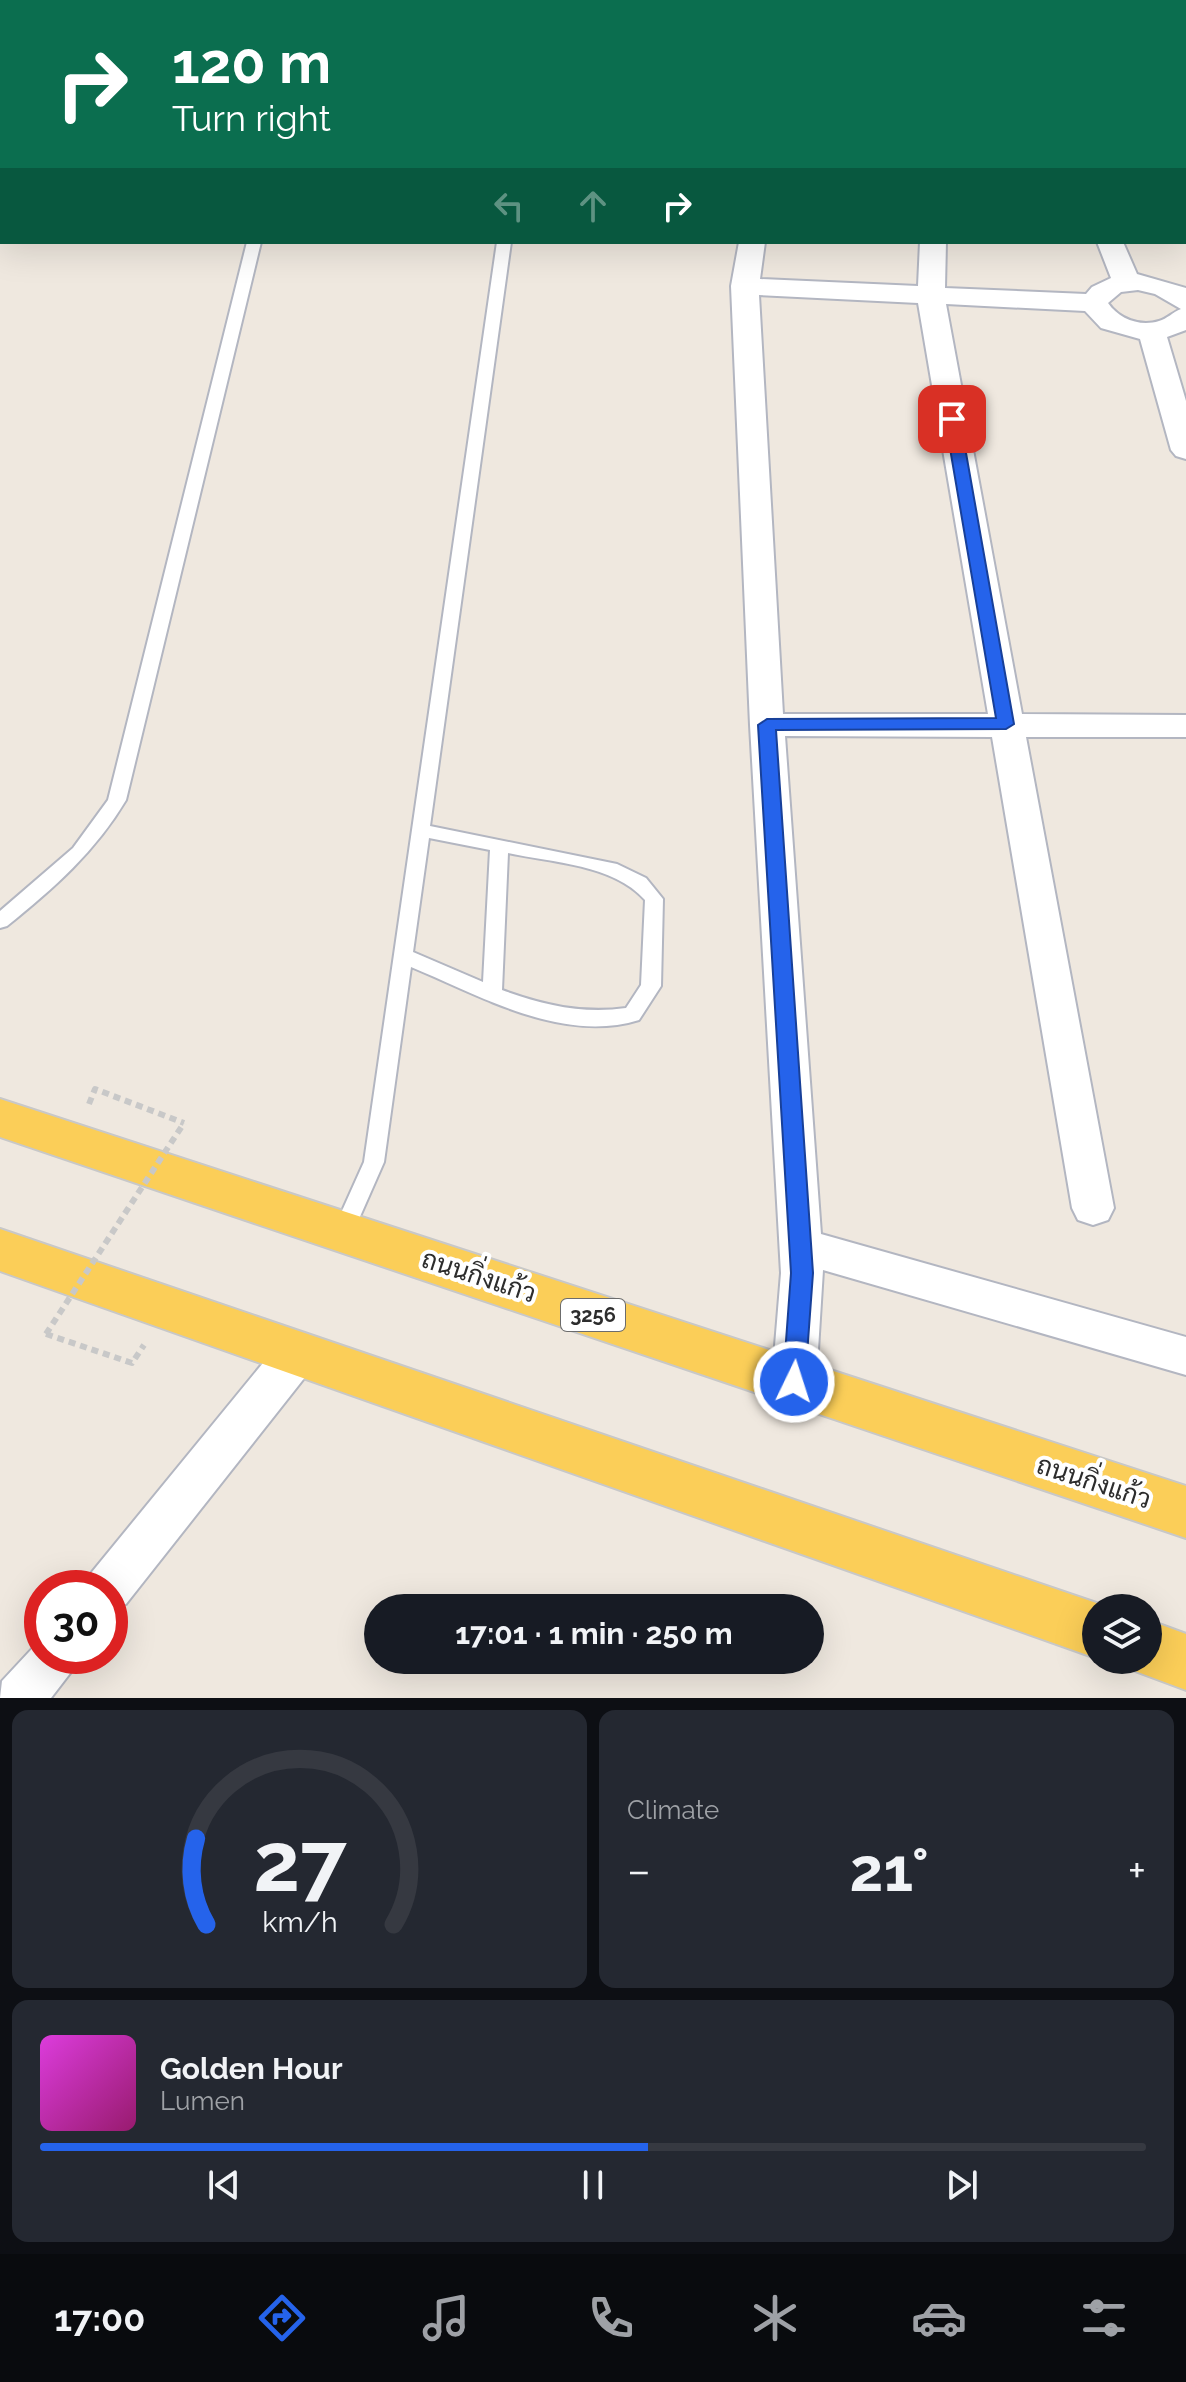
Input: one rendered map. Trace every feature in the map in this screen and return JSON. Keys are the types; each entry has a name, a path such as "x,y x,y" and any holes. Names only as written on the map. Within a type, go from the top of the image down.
{"main road":[{"name":"ถนนกิ่งแก้ว","path":"0,1118 1186,1512"},
{"path":"0,1250 1082,1625"},
{"path":"1162,1653 1186,1662"}],"street":[{"path":"752,244 745,286 767,725 802,1273 794,1382"},
{"path":"933,244 931,297 1093,1208"},
{"path":"1111,244 1127,283"},
{"path":"1094,303 1105,288 1127,283 1160,285 1175,291 1186,302"},
{"path":"745,286 1094,303"},
{"path":"1094,303 1098,313 1116,325 1151,331 1166,329 1186,316"},
{"path":"1151,331 1186,450"},
{"path":"767,725 1186,726"},
{"path":"800,1246 1186,1356"},
{"path":"123,1570 297,1354"},
{"path":"20,1698 39,1674"}],"lane":[{"path":"0,921 74,862 100,831 117,800 254,244"},
{"path":"344,1231 374,1162 504,244"},
{"path":"404,956 559,1017 606,1021 632,1015 651,986 654,899 640,883 611,868 422,830"},
{"path":"492,991 499,845"}],"path":[{"path":"71,1141 95,1089 184,1123 46,1334 132,1363 169,1307"}],"route":[{"path":"794,1382 802,1273 767,725 1006,724 952,419"}]}
